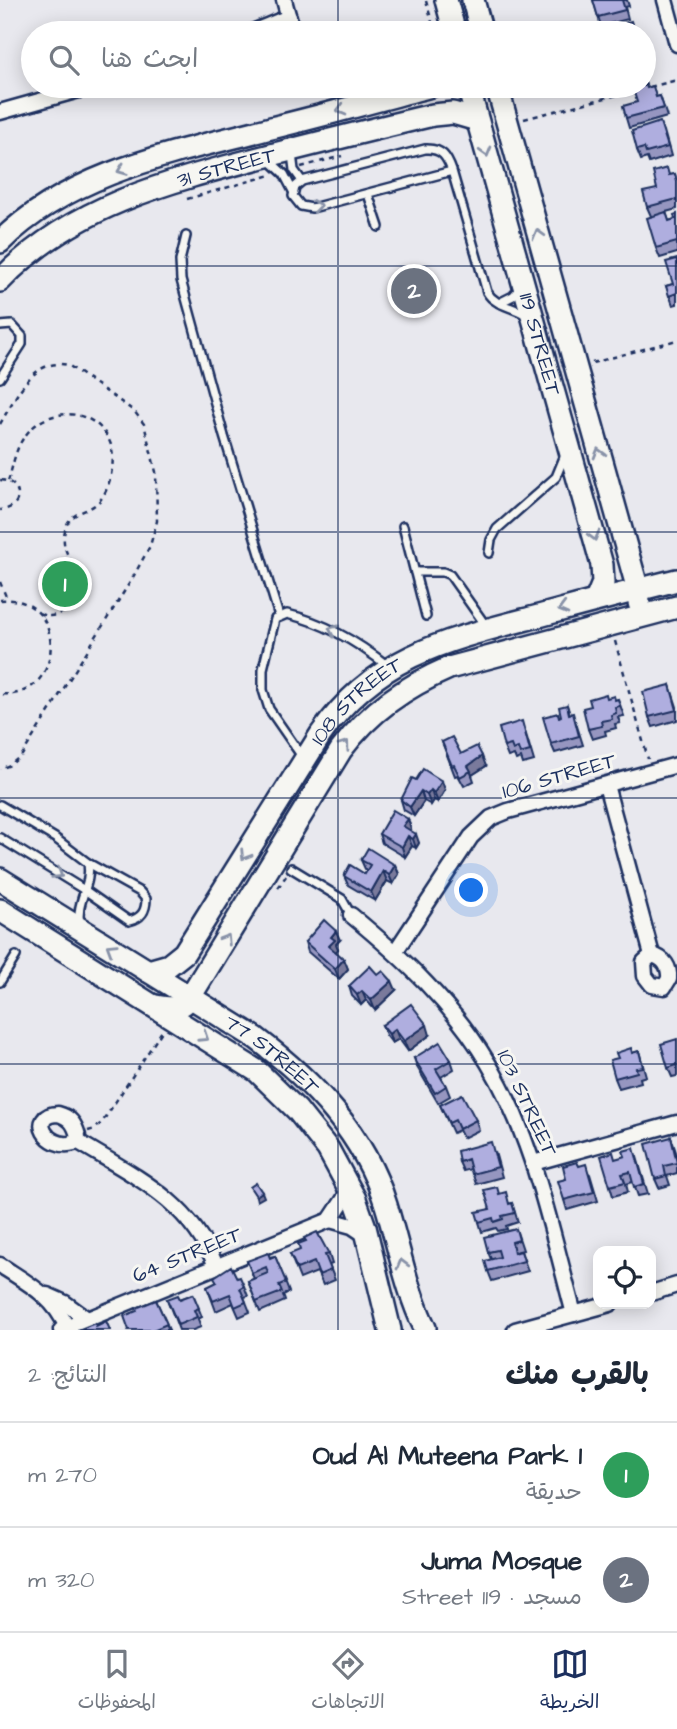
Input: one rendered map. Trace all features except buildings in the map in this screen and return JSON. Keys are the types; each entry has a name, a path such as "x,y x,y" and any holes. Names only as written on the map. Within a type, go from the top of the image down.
{"street":[{"path":"285,0 290,21"},
{"path":"446,0 452,21"},
{"path":"473,0 479,21"},
{"path":"665,0 677,44"},
{"path":"279,21 289,17"},
{"path":"0,111 48,98"},
{"name":"31 STREET","path":"0,242 50,204 103,177 162,157 385,98"},
{"name":"119 STREET","path":"471,98 604,571 602,589 596,600"},
{"path":"491,98 498,116 509,128"},
{"name":"119 STREET","path":"500,98 638,590"},
{"name":"31 STREET","path":"0,281 37,248 75,223 108,205 169,182 264,157 293,159 443,113 461,114 477,120"},
{"path":"169,182 184,172 244,154 247,146 241,136"},
{"path":"547,365 571,415 580,417 584,414 586,405"},
{"name":"108 STREET","path":"148,971 169,965 184,953 304,761 344,704 363,686 390,668 436,644 677,580"},
{"path":"614,624 637,608 640,600 638,590"},
{"name":"108 STREET","path":"190,997 350,737 395,695 449,668 677,607"},
{"name":"106 STREET","path":"395,952 471,837 484,824 508,811 677,765"},
{"path":"606,785 652,955"},
{"path":"276,806 270,833 274,839 286,840"},
{"name":"77 STREET","path":"0,879 279,1055 309,1082 338,1115 364,1155 379,1187 410,1293 427,1329"},
{"name":"77 STREET","path":"0,910 257,1071 278,1090 321,1139 349,1186 368,1236 390,1330"},
{"name":"103 STREET","path":"351,915 395,952 443,1002 482,1054 505,1095 533,1163 574,1314"},
{"path":"164,1011 176,1009 190,997"},
{"path":"533,1163 677,1123"},
{"path":"76,1135 155,1189 179,1209 196,1228 216,1266"},
{"path":"349,1186 330,1220 352,1226 368,1236"},
{"name":"64 STREET","path":"64,1329 330,1220"},
{"path":"0,1265 88,1319"},
{"path":"656,1291 677,1285"},
{"path":"44,1294 58,1310 64,1329"},
{"path":"515,1330 593,1309"},
{"path":"403,1330 416,1327 427,1329"}],"lane":[{"path":"293,191 302,181 430,149 444,154 452,172 487,292 494,302 521,311 535,322"},
{"path":"264,157 283,172 293,191 294,200 307,208 452,172"},
{"path":"293,159 302,181"},
{"path":"368,194 379,227"},
{"path":"186,236 180,261 181,280 224,436 279,616 272,627 263,669 263,690 269,709 304,761"},
{"path":"499,303 513,296 524,283"},
{"path":"0,326 12,326 22,336 22,344 0,378"},
{"path":"489,553 497,528 556,477 568,442"},
{"path":"556,477 574,483 582,492"},
{"path":"403,526 426,616"},
{"path":"415,572 443,572 450,575 488,629"},
{"path":"279,616 291,615 330,628 360,645 390,668"},
{"path":"0,805 55,838 88,863 140,892 146,899 146,907 141,916 129,922 86,891 0,838"},
{"path":"83,931 79,916 89,880 88,863"},
{"path":"291,869 342,899 351,915"},
{"path":"0,982 16,956"}],"path":[{"path":"426,1 432,21"},
{"path":"656,86 677,80"},
{"path":"509,128 611,98"},
{"path":"293,159 346,155"},
{"path":"187,198 283,172"},
{"path":"575,368 677,340"},
{"path":"0,424 31,376 59,363 68,365 140,417 148,432 157,483 156,528 150,547 22,755 0,769"},
{"path":"0,600 23,603 46,616 57,615 67,609 74,600 78,580 65,550 65,529 77,513 93,507 104,496 114,465 111,446 101,428 89,418 71,414 50,417 36,424 20,442 8,481"},
{"path":"0,480 15,486 18,494 16,503 10,509 0,511"},
{"path":"0,582 7,599"},
{"path":"0,694 21,691 35,683 45,671 51,656 51,640 46,624 37,612"},
{"path":"614,624 652,772"},
{"path":"76,1135 100,1126 164,1011"}],"place":[{"name":"Juma Mosque","path":"414,291"},
{"name":"Oud Al Muteena Park 1","path":"65,584"}]}
